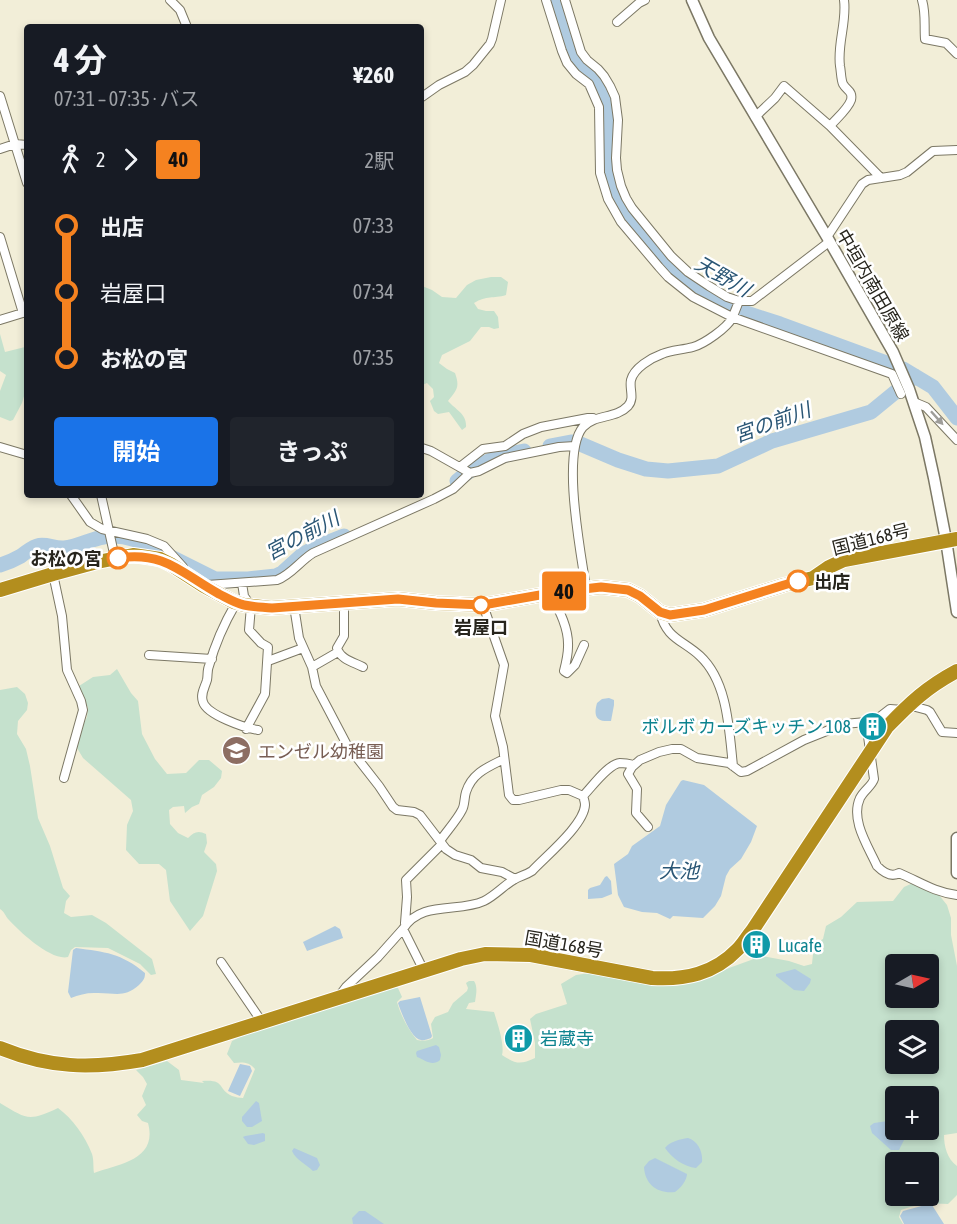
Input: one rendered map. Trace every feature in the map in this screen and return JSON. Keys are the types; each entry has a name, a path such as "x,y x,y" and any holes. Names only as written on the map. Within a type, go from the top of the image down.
{"highway":[{"name":"国道168号","path":"660,612 670,615 704,610 813,578 844,560 952,539"},
{"path":"0,590 53,574 133,555 145,556 170,564 236,603 251,606 272,608 398,599 483,605 601,587 628,590 640,596 660,612"},
{"name":"国道168号","path":"0,1048 31,1059 58,1064 86,1066 142,1060 424,970 485,954 531,955 652,978 671,979 710,970 738,949 752,931 887,727 905,707 933,685 957,671"}],"main road":[{"name":"中垣内南田原線","path":"692,0 710,38 755,117 893,352 904,390 914,402 952,539 957,612"},
{"path":"957,838 957,873"}],"street":[{"path":"170,0 180,10 186,24"},
{"path":"424,96 465,72 490,44 501,0"},
{"path":"546,0 567,63 589,84 599,107 599,160 604,188 614,210 629,231 668,277 693,297 732,317 892,374 904,390"},
{"path":"565,0 581,52 603,74 610,86 617,108 616,158 621,186 626,198 671,256 688,272 727,297 739,301 752,301 828,240 862,184 868,180 907,172 933,151 957,150"},
{"path":"616,22 645,0"},
{"path":"830,126 850,103 852,97 851,91 843,84 839,58 844,0"},
{"path":"922,0 926,14 925,39 946,44 957,54"},
{"path":"589,84 603,74"},
{"path":"755,117 776,98 784,86 830,126 881,178"},
{"path":"0,96 24,173"},
{"path":"0,148 15,144 24,145"},
{"path":"0,237 24,309"},
{"path":"586,588 575,506 573,458 581,429 596,418 626,408 632,398 631,380 634,373 665,352 703,343 728,324 739,301"},
{"path":"0,320 24,312"},
{"path":"914,402 926,406 957,440"},
{"path":"460,467 483,449 505,446 523,434 536,429 596,418"},
{"path":"204,586 276,580 285,577 313,553 434,499 453,489 470,473 505,458 576,443"},
{"path":"0,447 24,454"},
{"path":"424,449 470,473"},
{"path":"73,498 90,522 102,529 147,539 164,546 192,578"},
{"path":"101,498 115,558"},
{"path":"145,556 147,539"},
{"path":"53,574 62,616 67,670 83,710 64,778"},
{"path":"242,583 243,596 251,606 249,630 268,647 265,694 246,729"},
{"path":"550,593 558,607 568,636 564,671 567,673 575,666 584,645"},
{"path":"344,602 344,636 337,648 338,652 343,658 363,667"},
{"path":"236,603 228,617 208,668 201,696 208,711 246,729 258,730"},
{"path":"483,605 504,664 495,716 503,747 509,795 513,800 519,800 569,790 583,796"},
{"path":"294,606 299,638 312,667 316,686 347,745 393,807 420,815 446,849 455,855 471,860 481,868 502,872 515,879"},
{"path":"660,612 662,621 670,633 700,656 718,684 727,715 733,766"},
{"path":"267,660 303,648"},
{"path":"312,667 338,652"},
{"path":"149,656 212,659"},
{"path":"648,827 636,813 637,789 628,774 640,760 659,752 681,749 697,758 729,763 741,772 747,771 804,740 844,724 866,722 890,709 905,707 927,710 942,732 957,733"},
{"path":"866,722 874,783 860,798 858,822 877,866 890,874 899,873 919,881 931,889 957,895"},
{"path":"424,970 403,928 406,910 406,880 441,843 462,810 469,784 475,776 483,769 504,759"},
{"path":"583,796 612,765 618,763 634,765"},
{"path":"338,998 346,987 378,957 410,919 419,914 444,908 477,904 531,871 574,828 585,805 583,796"},
{"path":"221,962 262,1022"}],"green space":[{"path":"501,277 508,282 506,295 474,303 478,309 494,311 498,317 499,328 481,327 470,341 442,355 439,363 455,373 457,388 448,401 465,419 466,427 462,430 449,412 438,414 434,411 430,401 434,397 433,389 427,383 424,384 424,287 442,297 456,298 467,285 476,280"},
{"path":"0,334 5,352 24,347 24,396 13,420 10,421 0,417 0,391 6,375 0,371"},
{"path":"117,669 138,701 142,734 155,759 167,774 186,773 199,760 209,760 222,771 221,778 214,787 202,795 199,804 185,813 184,806 173,807 169,810 170,824 178,833 188,838 196,832 206,834 207,843 204,852 216,864 217,871 203,916 190,931 170,901 166,870 159,864 139,864 126,850 127,825 133,811 131,800 83,758 77,748 88,708 79,686 93,677 110,675"},
{"path":"17,687 25,694 28,703 27,710 18,721 17,734 26,749 38,818 50,846 63,888 70,896 66,901 64,913 71,917 92,915 106,923 152,959 156,974 151,975 140,964 108,948 75,947 68,957 53,955 28,938 0,909 0,690"},
{"path":"913,883 939,895 947,905 951,918 951,935 957,966 957,1133 944,1135 947,1152 957,1166 957,1195 948,1204 939,1204 939,1152 885,1152 885,1206 913,1206 901,1210 899,1217 903,1224 0,1224 0,1103 28,1117 58,1108 74,1123 86,1141 93,1156 94,1173 125,1163 142,1153 147,1145 150,1135 148,1123 142,1121 137,1115 146,1105 142,1096 147,1084 136,1070 167,1061 179,1070 181,1080 215,1082 232,1096 243,1098 255,1069 246,1063 234,1063 227,1054 232,1041 256,1029 393,987 398,988 402,997 397,1002 403,1017 417,1040 423,1041 433,1038 431,1024 435,1017 448,1012 453,1003 467,991 466,983 474,981 475,1002 469,1003 466,1009 494,1012 502,1040 502,1055 515,1062 525,1062 535,1058 535,1043 530,1019 536,1014 567,1004 561,984 576,975 590,973 675,986 703,980 762,956 804,966 812,964 814,944 823,939 826,926 841,917 857,902 893,901 904,887"}],"water":[{"path":"609,698 614,700 611,721 602,721 596,715 597,703"},
{"name":"大池","path":"683,780 704,785 757,826 751,842 741,859 726,876 721,896 715,906 703,918 673,916 670,919 657,913 624,907 618,895 614,864 628,854 632,846 660,826 666,805"},
{"path":"607,876 611,881 612,894 602,898 588,899 588,890 600,885"},
{"path":"335,926 340,929 343,938 307,951 303,942"},
{"path":"76,948 120,957 145,973 144,979 128,992 91,993 71,998 68,992 73,950"},
{"path":"795,969 811,979 804,991 794,990 776,976 776,974"},
{"path":"420,997 432,1036 423,1040 417,1038 410,1030 398,1003"},
{"path":"436,1045 441,1055 437,1062 428,1062 417,1057 417,1051"},
{"path":"240,1064 250,1066 252,1071 240,1096 228,1091"},
{"path":"256,1101 259,1103 262,1121 252,1127 247,1127 242,1117"},
{"path":"885,1121 885,1140 904,1140 899,1150 891,1150 872,1133 870,1126"},
{"path":"263,1133 265,1141 254,1145 248,1144 243,1137 245,1136"},
{"path":"688,1138 697,1144 702,1154 702,1162 696,1168 679,1161 665,1148 675,1141"},
{"path":"294,1148 317,1158 320,1165 317,1170 313,1171 299,1159 292,1151"},
{"path":"655,1158 687,1174 683,1184 675,1192 658,1190 647,1179 644,1167"},
{"path":"922,1206 933,1206 944,1224 904,1224 900,1216 903,1211"},
{"path":"359,1211 365,1211 384,1224 353,1224 352,1218"}],"waterway":[{"name":"天野川","path":"556,0 570,50 579,64 600,85 606,97 609,111 606,157 615,198 649,244 681,278 693,288 731,308 903,369 933,387 957,418"},
{"name":"宮の前川","path":"550,446 578,443 646,469 668,471 718,466 772,441 871,412 915,376"},
{"name":"宮の前川","path":"457,481 472,469 488,461 524,451"},
{"name":"宮の前川","path":"0,565 16,559 37,546 64,548 99,538 119,536 148,545 215,579 248,579 276,576 303,554 344,536"}],"bus line":[{"name":"40","path":"118,558 133,555 160,560 234,602 272,608 398,599 483,605 601,587 628,590 652,604 660,612 670,615 704,610 798,581"}],"place":[{"name":"お松の宮","path":"118,558"},
{"name":"出店","path":"798,581"},
{"name":"岩屋口","path":"481,605"},
{"name":"ボルボ カーズキッチン 108","path":"872,726"},
{"name":"エンゼル幼稚園","path":"237,751"},
{"name":"Lucafe","path":"757,945"},
{"name":"岩蔵寺","path":"519,1038"}]}
